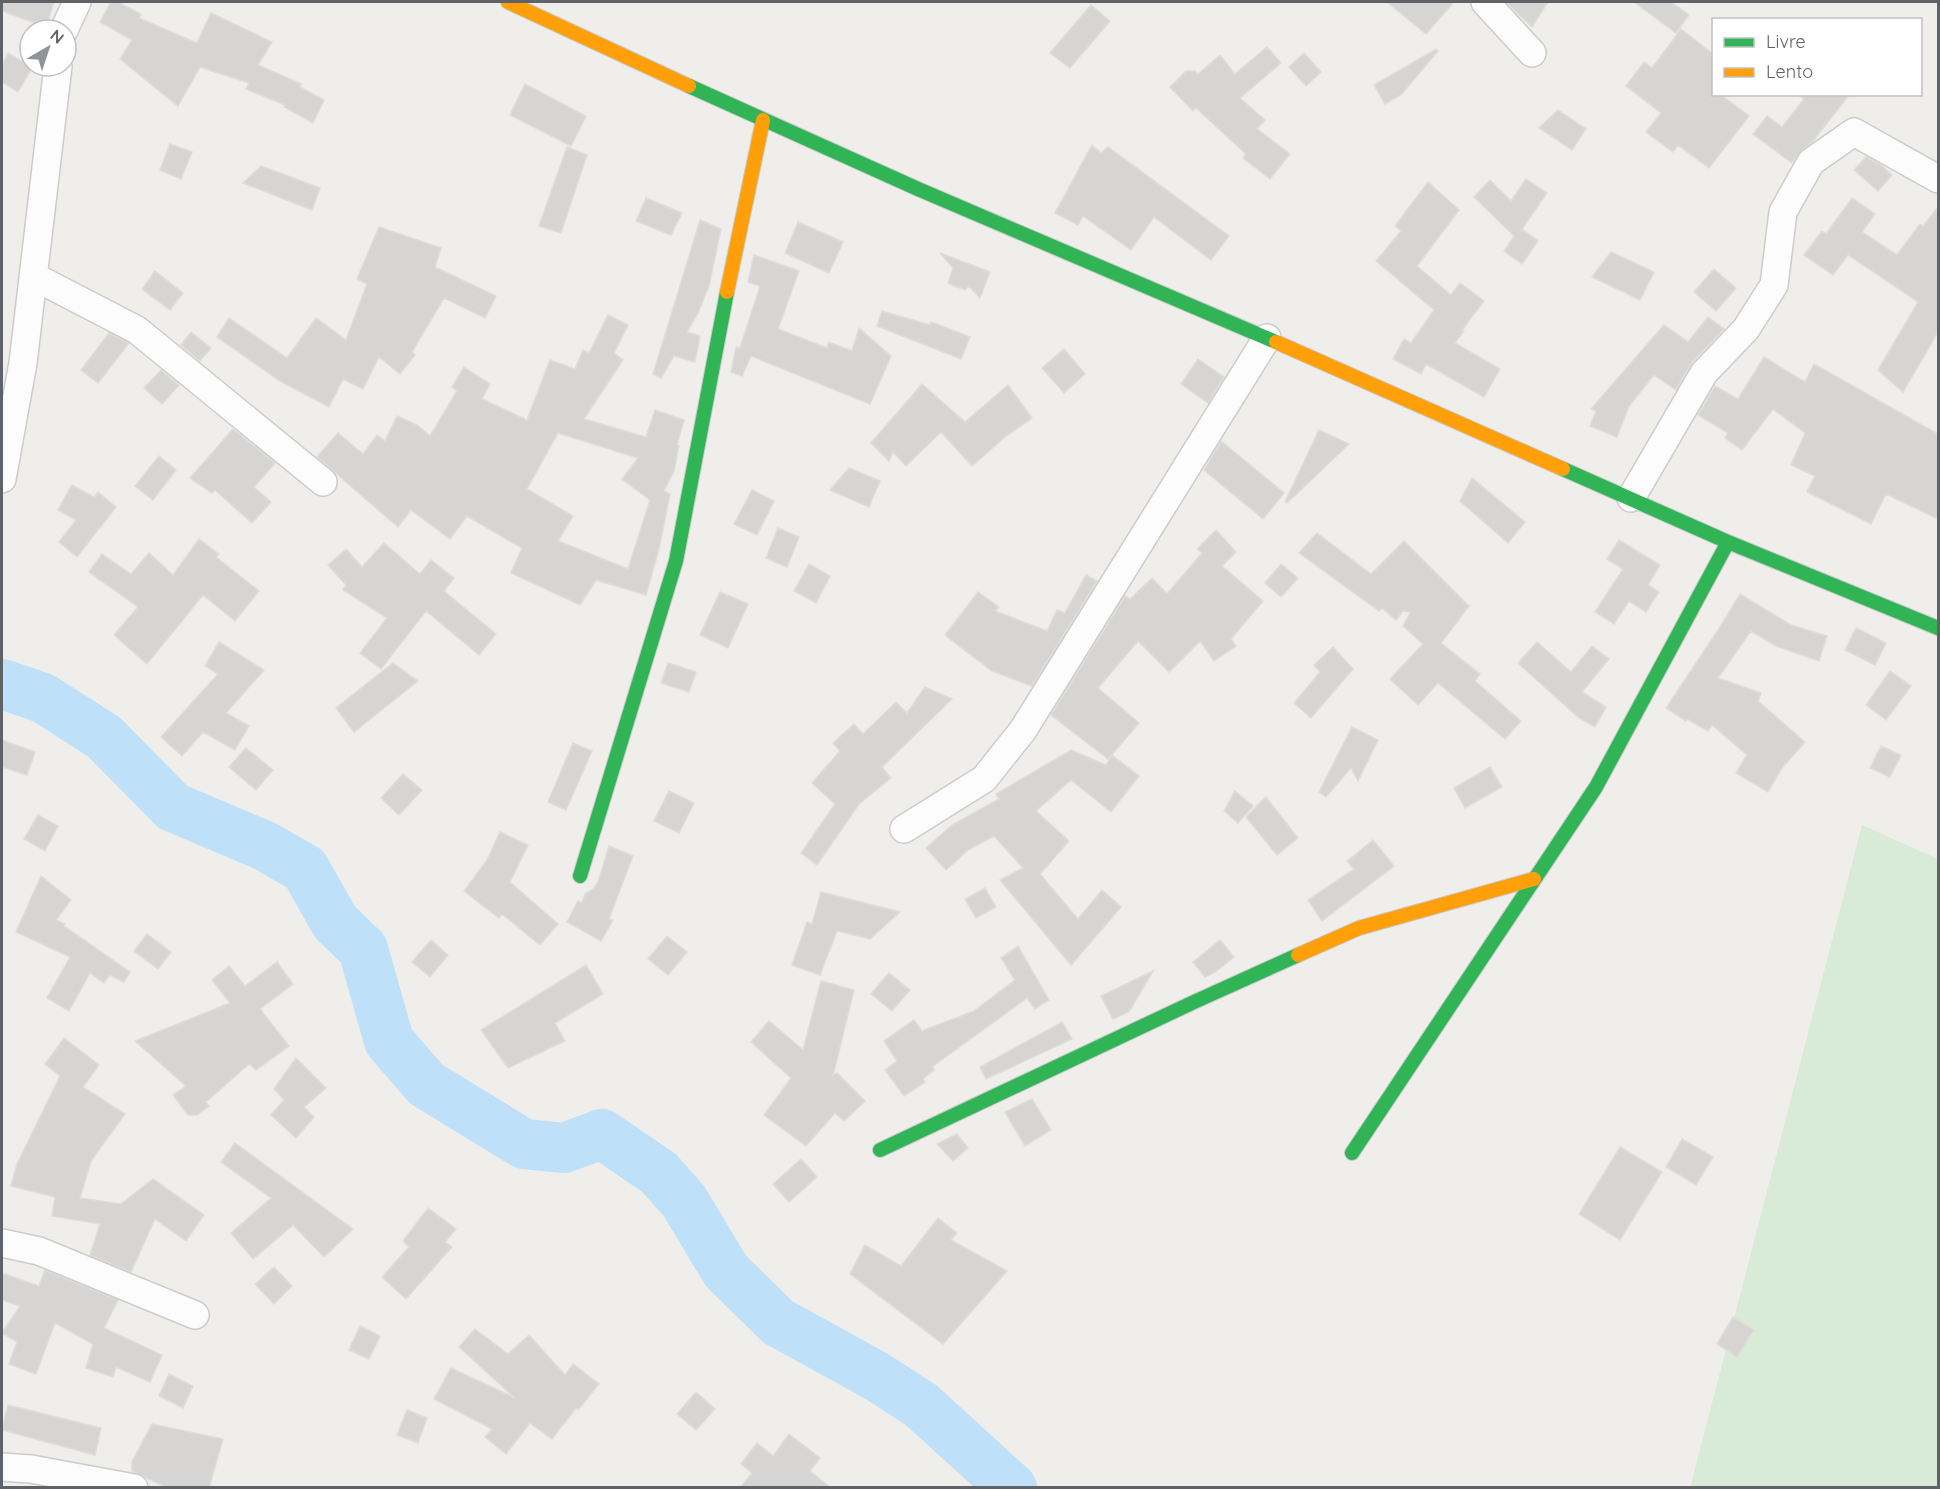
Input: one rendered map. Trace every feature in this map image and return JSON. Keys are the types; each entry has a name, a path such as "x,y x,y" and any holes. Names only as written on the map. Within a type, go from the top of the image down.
{"street":[{"path":"70,18 77,2"},
{"path":"508,2 918,189 1267,338 1728,542 1938,628"},
{"path":"1485,2 1532,53"},
{"path":"2,479 23,363 57,78"},
{"path":"580,876 676,561 763,120"},
{"path":"1630,498 1704,373 1746,329 1774,285 1783,212 1811,162 1854,132 1938,179"},
{"path":"33,276 137,330 323,482"},
{"path":"904,829 984,779 1023,730 1267,338"},
{"path":"1352,1153 1596,787 1728,542"},
{"path":"880,1150 1194,1002 1359,928 1534,879"},
{"path":"2,1243 39,1251 195,1315"},
{"path":"2,1467 31,1469 134,1488"}],"green space":[{"path":"1862,825 1938,859 1938,1487 1690,1488"}],"building":[{"path":"2,2 54,2 49,18 21,18 2,11"},
{"path":"111,2 118,2 141,14 139,18 197,43 211,13 272,42 258,65 301,84 300,87 324,100 313,123 284,107 285,105 246,89 249,83 200,67 178,106 120,59 132,40 100,22"},
{"path":"1387,2 1454,2 1426,34"},
{"path":"1506,2 1548,2 1532,27"},
{"path":"1634,2 1671,2 1689,15 1676,33"},
{"path":"1091,5 1110,21 1070,68 1050,53"},
{"path":"1681,29 1712,53 1712,96 1723,96 1749,116 1709,168 1678,145 1673,152 1646,132 1661,113 1626,86 1644,62 1652,68"},
{"path":"1267,47 1281,63 1240,98 1265,120 1257,129 1290,154 1270,179 1243,158 1246,154 1196,108 1193,111 1170,87 1186,71 1195,71 1198,74 1220,55 1235,74"},
{"path":"1436,49 1438,51 1401,95 1385,104 1374,85"},
{"path":"8,53 18,59 18,78 26,78 18,92 2,82 2,65"},
{"path":"1304,53 1321,72 1306,86 1289,67"},
{"path":"525,84 586,116 571,146 510,115"},
{"path":"1800,96 1848,96 1813,141 1798,154 1792,163 1753,134 1767,116 1782,127 1804,99"},
{"path":"1558,110 1586,129 1572,150 1539,128"},
{"path":"170,144 192,152 181,179 160,170"},
{"path":"1092,145 1101,153 1108,147 1229,236 1211,260 1154,217 1131,250 1083,216 1078,225 1055,213"},
{"path":"567,147 587,155 561,233 539,226"},
{"path":"1866,157 1881,165 1892,175 1878,191 1854,170"},
{"path":"261,166 320,188 312,210 243,183"},
{"path":"1526,179 1547,193 1522,229 1538,241 1522,264 1504,251 1514,236 1474,197 1490,180 1511,201"},
{"path":"1428,182 1459,210 1417,266 1451,295 1460,283 1484,301 1455,343 1500,369 1484,397 1426,364 1421,374 1393,359 1404,339 1411,343 1434,310 1376,261 1401,231 1395,226"},
{"path":"646,198 682,213 671,235 636,221"},
{"path":"1852,198 1875,214 1862,232 1897,255 1920,224 1923,226 1938,207 1938,332 1903,392 1878,370 1918,302 1848,255 1833,275 1804,255 1822,231 1826,234"},
{"path":"700,220 721,229 709,286 687,332 700,336 695,362 674,356 661,378 653,374"},
{"path":"798,222 843,242 829,273 785,253"},
{"path":"379,227 441,248 435,267 496,296 485,318 444,298 412,352 415,355 400,374 379,357 363,389 343,379 329,407 280,381 217,337 229,318 287,358 316,318 346,340 367,284 357,279"},
{"path":"1611,252 1654,272 1640,300 1592,277"},
{"path":"940,253 990,272 980,298 969,286 965,290 948,283 953,268"},
{"path":"754,255 799,271 778,329 827,348 829,342 852,351 859,328 891,356 870,404 751,356 742,376 731,372 736,347 740,348 760,286 748,282"},
{"path":"1714,269 1736,288 1716,311 1694,292"},
{"path":"155,271 183,293 170,310 142,289"},
{"path":"882,311 930,325 931,322 970,337 961,359 877,326"},
{"path":"608,315 628,325 614,353 623,360 584,419 646,437 655,410 684,420 677,445 679,446 674,471 664,491 670,494 659,549 646,595 596,580 580,605 511,573 522,548 467,516 450,539 411,510 398,527 317,457 338,433 363,454 377,435 385,441 397,416 417,425 430,436 457,391 452,387 464,367 490,384 482,399 527,420 550,360 575,369 583,350 589,353","holes":["558,433 638,458 622,479 650,500 628,569 558,541 573,516 527,489"]},
{"path":"1708,317 1724,329 1692,362 1676,390 1654,375 1629,406 1617,437 1590,426 1596,411 1591,409 1664,325 1688,342"},
{"path":"191,332 211,348 200,361 181,345"},
{"path":"109,333 129,343 98,383 81,370"},
{"path":"1064,349 1085,374 1064,393 1042,368"},
{"path":"1764,357 1805,382 1814,364 1938,434 1938,519 1886,494 1871,524 1807,492 1815,476 1791,465 1805,433 1773,409 1742,450 1725,438 1728,433 1698,415 1715,386 1738,399"},
{"path":"1198,359 1224,377 1208,403 1181,384"},
{"path":"161,370 179,385 162,404 144,388"},
{"path":"922,384 965,422 1008,385 1032,418 1005,437 972,466 941,432 906,466 893,452 889,461 871,443"},
{"path":"233,429 275,463 254,487 271,502 252,523 215,490 212,493 190,478"},
{"path":"1319,430 1349,444 1287,503 1285,502"},
{"path":"1221,441 1284,493 1263,519 1204,470"},
{"path":"159,456 176,470 153,500 135,486"},
{"path":"849,468 880,481 869,507 830,490"},
{"path":"1472,478 1525,522 1508,543 1460,501"},
{"path":"72,485 94,497 98,492 116,507 77,557 59,542 76,520 58,510"},
{"path":"752,490 774,501 757,535 734,524"},
{"path":"778,528 799,537 787,567 766,558"},
{"path":"1216,530 1236,552 1222,566 1263,601 1231,639 1236,646 1214,661 1200,641 1169,672 1138,641 1098,688 1139,723 1108,759 1051,715 1125,596 1130,599 1152,578 1167,594 1202,553 1197,549"},
{"path":"1317,533 1371,574 1404,541 1469,606 1441,643 1480,674 1475,681 1521,721 1505,739 1438,683 1418,705 1390,679 1423,644 1403,626 1410,613 1404,610 1396,620 1382,608 1379,611 1299,553"},
{"path":"199,539 219,554 216,557 259,591 235,621 203,595 147,664 114,635 138,607 89,572 102,554 131,574 149,553 173,575"},
{"path":"1619,540 1660,565 1648,585 1659,592 1646,612 1629,601 1614,624 1595,612 1623,569 1607,559"},
{"path":"384,543 420,574 431,560 454,578 444,591 496,634 479,655 426,611 381,669 360,653 387,618 343,590 346,585 328,565 346,549 362,567"},
{"path":"809,564 830,576 816,603 794,591"},
{"path":"1281,564 1298,578 1281,597 1265,583"},
{"path":"1086,575 1097,581 1032,686 992,671 945,635 978,592 999,607 995,611 1047,631 1057,610 1065,613"},
{"path":"720,592 748,604 728,648 700,635"},
{"path":"1740,594 1791,625 1827,636 1819,661 1776,646 1751,631 1718,678 1761,693 1758,701 1805,742 1782,768 1768,792 1736,773 1747,755 1712,725 1708,731 1666,708"},
{"path":"1856,628 1886,643 1875,665 1845,650"},
{"path":"219,642 264,670 226,713 249,726 235,750 203,732 182,756 161,737 218,674 205,666"},
{"path":"1537,642 1571,672 1592,646 1609,659 1582,692 1606,707 1595,727 1579,718 1518,663"},
{"path":"1333,647 1353,669 1311,718 1294,703 1320,672 1314,665"},
{"path":"393,663 418,681 354,732 336,708"},
{"path":"668,663 696,672 689,692 661,683"},
{"path":"1890,671 1911,686 1886,720 1866,705"},
{"path":"925,687 952,699 882,767 891,778 859,804 817,865 801,853 835,804 812,783 840,751 833,743 854,724 863,734 896,702 907,713"},
{"path":"1352,727 1378,740 1358,781 1351,768 1326,797 1319,792"},
{"path":"2,740 35,752 27,775 2,767"},
{"path":"573,743 592,751 566,810 548,802"},
{"path":"1881,746 1901,755 1890,777 1870,768"},
{"path":"246,748 273,770 256,790 229,767"},
{"path":"1071,750 1106,765 1112,755 1139,776 1111,812 1071,780 1036,811 1069,841 1040,874 1078,919 1102,890 1121,907 1071,965 1000,880 1023,868 994,836 968,850 946,870 926,848 952,825 999,799 996,794"},
{"path":"1490,767 1502,787 1465,808 1454,788"},
{"path":"403,774 422,790 399,815 381,798"},
{"path":"669,791 694,803 679,833 654,821"},
{"path":"1235,791 1253,806 1238,823 1224,811"},
{"path":"1266,797 1298,838 1277,855 1246,817"},
{"path":"38,815 58,826 45,851 24,839"},
{"path":"500,832 528,845 510,882 558,924 540,945 502,914 499,918 464,891 487,860"},
{"path":"1373,840 1394,866 1322,921 1308,900 1354,869 1347,861"},
{"path":"609,846 633,856 609,919 613,920 601,941 567,922 578,901 582,903 585,894 598,882"},
{"path":"41,876 71,900 56,920 65,924 64,926 130,972 124,982 110,975 104,983 90,973 69,1011 47,998 70,957 16,932"},
{"path":"985,888 996,907 976,918 965,899"},
{"path":"821,892 900,912 870,939 837,931 820,975 792,965 807,922 812,924"},
{"path":"147,934 171,952 158,969 134,951"},
{"path":"667,936 687,952 668,975 648,959"},
{"path":"431,940 448,955 430,977 412,962"},
{"path":"1220,940 1234,957 1205,977 1193,962"},
{"path":"1018,946 1049,1000 1035,1009 1027,998 932,1067 934,1070 923,1079 925,1082 904,1096 885,1070 897,1061 884,1041 914,1020 922,1031 974,1011 1015,980 1001,958"},
{"path":"277,962 293,984 260,1009 289,1046 256,1070 249,1064 206,1102 209,1106 197,1115 188,1115 173,1095 186,1086 135,1041 230,1003 212,980 229,966 245,986"},
{"path":"586,965 603,994 555,1023 565,1041 508,1068 481,1030"},
{"path":"1153,971 1129,1012 1113,1019 1101,996"},
{"path":"889,973 910,990 892,1011 871,994"},
{"path":"821,981 854,990 833,1076 837,1073 865,1101 844,1121 835,1113 806,1146 764,1115 791,1078 751,1042 769,1021 803,1050"},
{"path":"1062,1022 1072,1039 986,1079 980,1067"},
{"path":"64,1038 99,1065 83,1087 125,1114 91,1161 80,1198 121,1204 153,1179 204,1215 186,1241 155,1219 131,1272 90,1255 100,1224 52,1216 55,1197 11,1186 17,1164 60,1076 45,1064"},
{"path":"296,1058 326,1088 304,1107 314,1117 296,1138 271,1115 284,1100 274,1089"},
{"path":"1032,1099 1051,1130 1025,1146 1005,1112"},
{"path":"957,1134 968,1148 953,1161 937,1144"},
{"path":"1682,1139 1713,1157 1696,1185 1666,1167"},
{"path":"235,1143 353,1229 324,1257 293,1225 253,1259 231,1233 271,1198 221,1162"},
{"path":"1620,1147 1662,1172 1620,1240 1579,1214"},
{"path":"801,1159 817,1177 789,1202 773,1184"},
{"path":"428,1208 456,1229 445,1242 452,1247 406,1299 382,1277 409,1247 403,1241"},
{"path":"938,1218 957,1233 951,1240 1007,1271 943,1344 850,1274 865,1245 901,1266"},
{"path":"274,1267 292,1286 274,1304 255,1284"},
{"path":"45,1270 118,1300 104,1328 162,1355 150,1382 116,1367 113,1377 86,1368 93,1344 55,1323 36,1374 9,1364 17,1342 2,1333 20,1306 2,1300 2,1273 39,1286"},
{"path":"1733,1317 1754,1330 1737,1357 1717,1344"},
{"path":"360,1326 380,1336 369,1359 349,1350"},
{"path":"475,1329 508,1354 529,1335 565,1375 573,1364 599,1384 578,1410 576,1408 552,1439 530,1423 506,1454 485,1437 492,1429 434,1399 451,1368 515,1398 459,1347"},
{"path":"169,1374 193,1386 183,1408 159,1396"},
{"path":"696,1392 715,1409 696,1430 677,1414"},
{"path":"8,1405 101,1428 95,1455 2,1430"},
{"path":"407,1410 427,1418 418,1443 397,1435"},
{"path":"152,1424 223,1439 209,1488 168,1488 132,1471 132,1462"},
{"path":"789,1434 820,1458 810,1471 831,1488 740,1488 752,1473 741,1464 757,1443 773,1456"}],"waterway":[{"path":"2,684 43,698 104,737 173,807 265,846 305,869 335,922 363,949 389,1041 426,1084 524,1144 564,1148 602,1134 659,1173 684,1201 726,1271 778,1322 876,1376 921,1405 1012,1488"}],"traffic: fast":[{"path":"689,86 918,189 1276,342"},
{"path":"580,876 676,561 727,292"},
{"path":"1563,469 1728,542 1938,628"},
{"path":"1352,1153 1596,787 1728,542"},
{"path":"880,1150 1298,955"}],"traffic: slow":[{"path":"508,2 689,86"},
{"path":"727,292 763,120"},
{"path":"1276,342 1563,469"},
{"path":"1298,955 1359,928 1534,879"}]}
